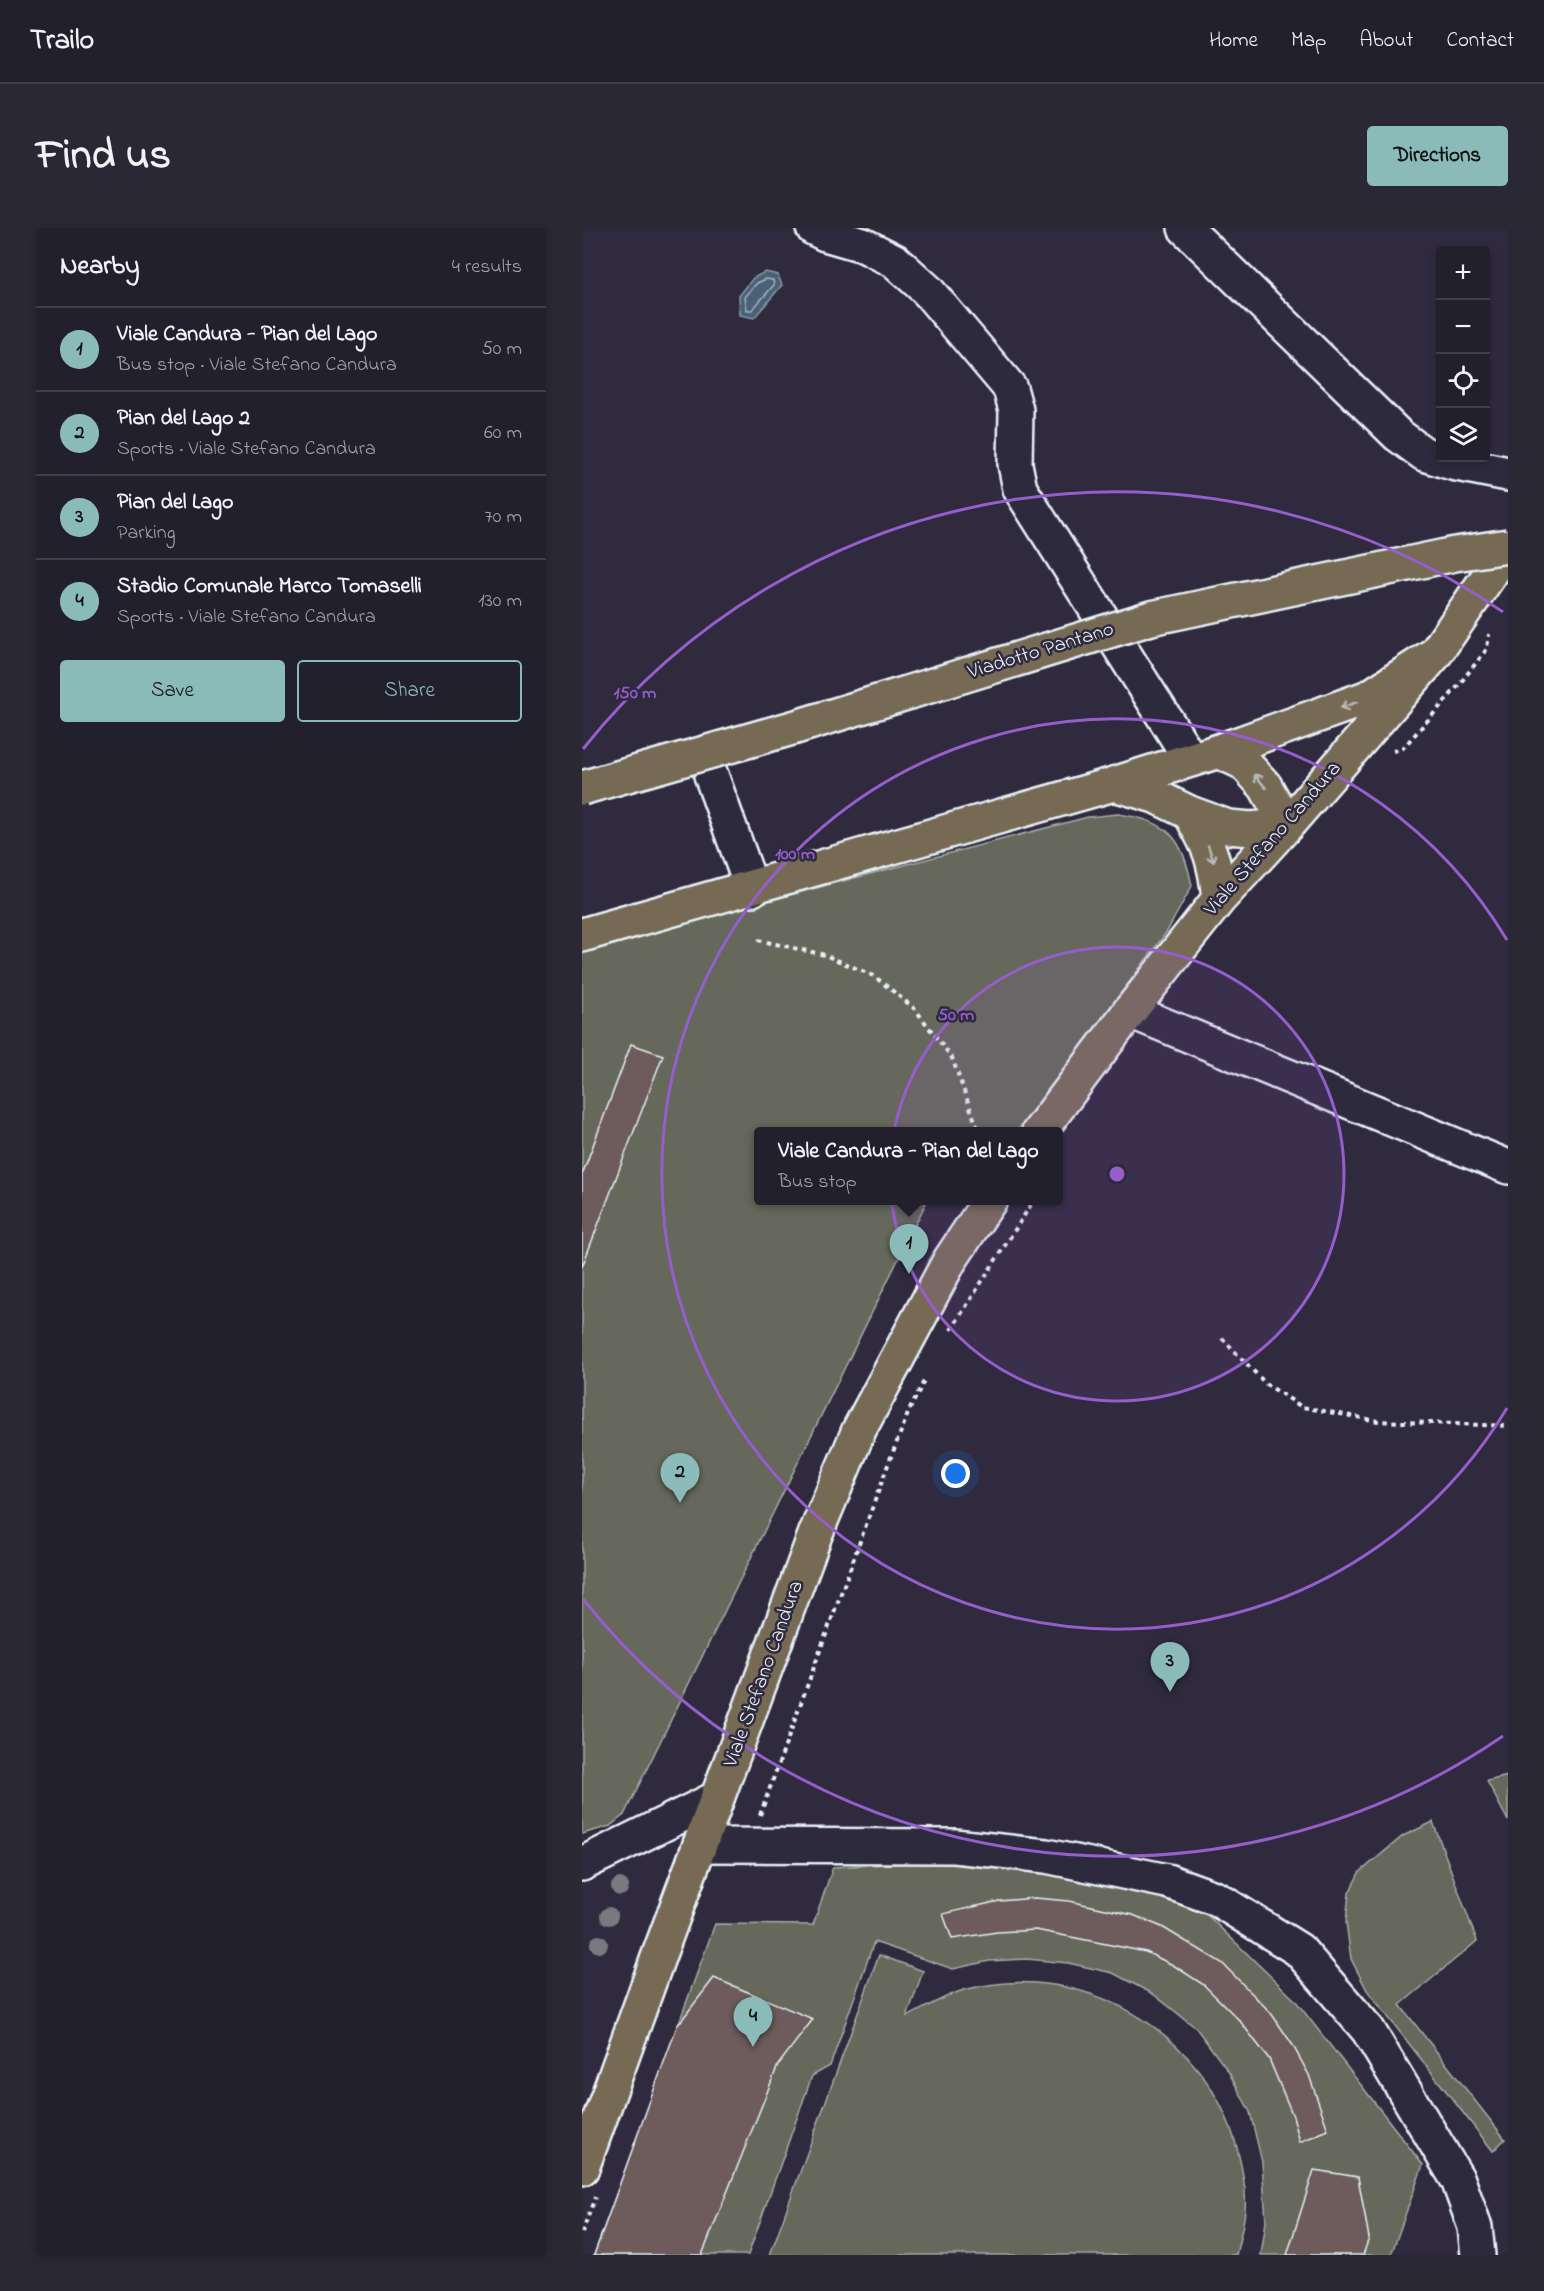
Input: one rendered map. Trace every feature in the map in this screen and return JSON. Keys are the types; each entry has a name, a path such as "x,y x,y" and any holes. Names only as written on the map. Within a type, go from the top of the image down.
{"main road":[{"name":"Viale Stefano Candura","path":"1042,1127 1219,899 1287,825 1435,654 1508,547"},
{"name":"Viadotto Pantano","path":"582,788 796,727 1151,618 1455,554 1508,547"},
{"path":"582,935 752,889 1114,784 1205,755 1370,697 1435,654"},
{"path":"1114,784 1155,796 1190,813 1228,826 1252,829 1287,825 1265,786 1244,763 1205,755"},
{"path":"1190,813 1210,848 1216,868 1219,899"},
{"name":"Viale Stefano Candura","path":"590,2178 700,1845 815,1535 859,1430 950,1260 987,1205"}],"street":[{"path":"813,228 825,234 863,245 895,261 927,290 1010,388 1016,410 1015,464 1020,489 1205,755"},
{"path":"1185,228 1398,435 1424,454 1452,463 1508,474"},
{"path":"711,775 752,889"},
{"path":"1130,1011 1508,1167"},
{"path":"582,1864 717,1798"},
{"path":"700,1845 954,1846 1046,1856 1167,1881 1217,1899 1299,1950 1368,2030 1458,2180 1475,2227 1478,2255"}],"path":[{"path":"758,940 825,955 874,976 915,1009 952,1058 978,1127"},
{"path":"945,1340 1031,1205"},
{"path":"1222,1338 1266,1384 1302,1407 1378,1421 1508,1426"},
{"path":"748,1846 889,1461 909,1411 930,1370"},
{"path":"582,2233 590,2178"}],"green space":[{"path":"1118,814 1149,821 1161,827 1177,843 1188,869 1192,886 1166,933 1020,1127 754,1127 754,1205 925,1205 624,1815 610,1826 582,1834 582,949 1088,817"},
{"path":"1508,1776 1508,1821 1487,1781"},
{"path":"1433,1822 1477,1941 1400,2005 1505,2139 1493,2151 1367,1990 1351,1959 1346,1922 1349,1893 1359,1873 1403,1836"},
{"path":"1006,1858 1107,1875 1204,1912 1295,2000 1423,2165 1391,2255 1261,2255 1266,2221 1262,2162 1250,2112 1228,2071 1196,2028 1153,1994 1113,1973 1068,1963 1027,1959 989,1961 953,1969 874,1942 830,2066 812,2076 748,2255 594,2255 715,1924 813,1925 833,1867"},
{"path":"879,1955 923,1971 907,2017 964,1990 1008,1983 1052,1985 1094,1995 1133,2013 1168,2038 1198,2069 1221,2106 1237,2148 1244,2179 1245,2202 1244,2221 1236,2255 770,2255"}],"water":[{"path":"765,272 778,275 782,285 754,318 740,315 739,296 753,278"}],"building":[{"path":"631,1044 663,1055 582,1267 582,1175"},
{"path":"1035,1898 1069,1901 1133,1915 1162,1927 1222,1963 1271,2013 1292,2044 1309,2075 1328,2130 1300,2142 1293,2116 1269,2059 1240,2021 1204,1985 1173,1965 1146,1952 1036,1930 997,1932 952,1939 943,1914 999,1901"},
{"path":"714,1978 813,2019 778,2065 702,2255 594,2255 677,2026"},
{"path":"1314,2170 1358,2177 1369,2238 1363,2255 1287,2255"}],"place":[{"name":"Viale Candura - Pian del Lago","path":"909,1274"},
{"name":"Pian del Lago 2","path":"680,1503"},
{"name":"Pian del Lago","path":"1170,1692"},
{"name":"Stadio Comunale Marco Tomaselli","path":"753,2047"}]}
